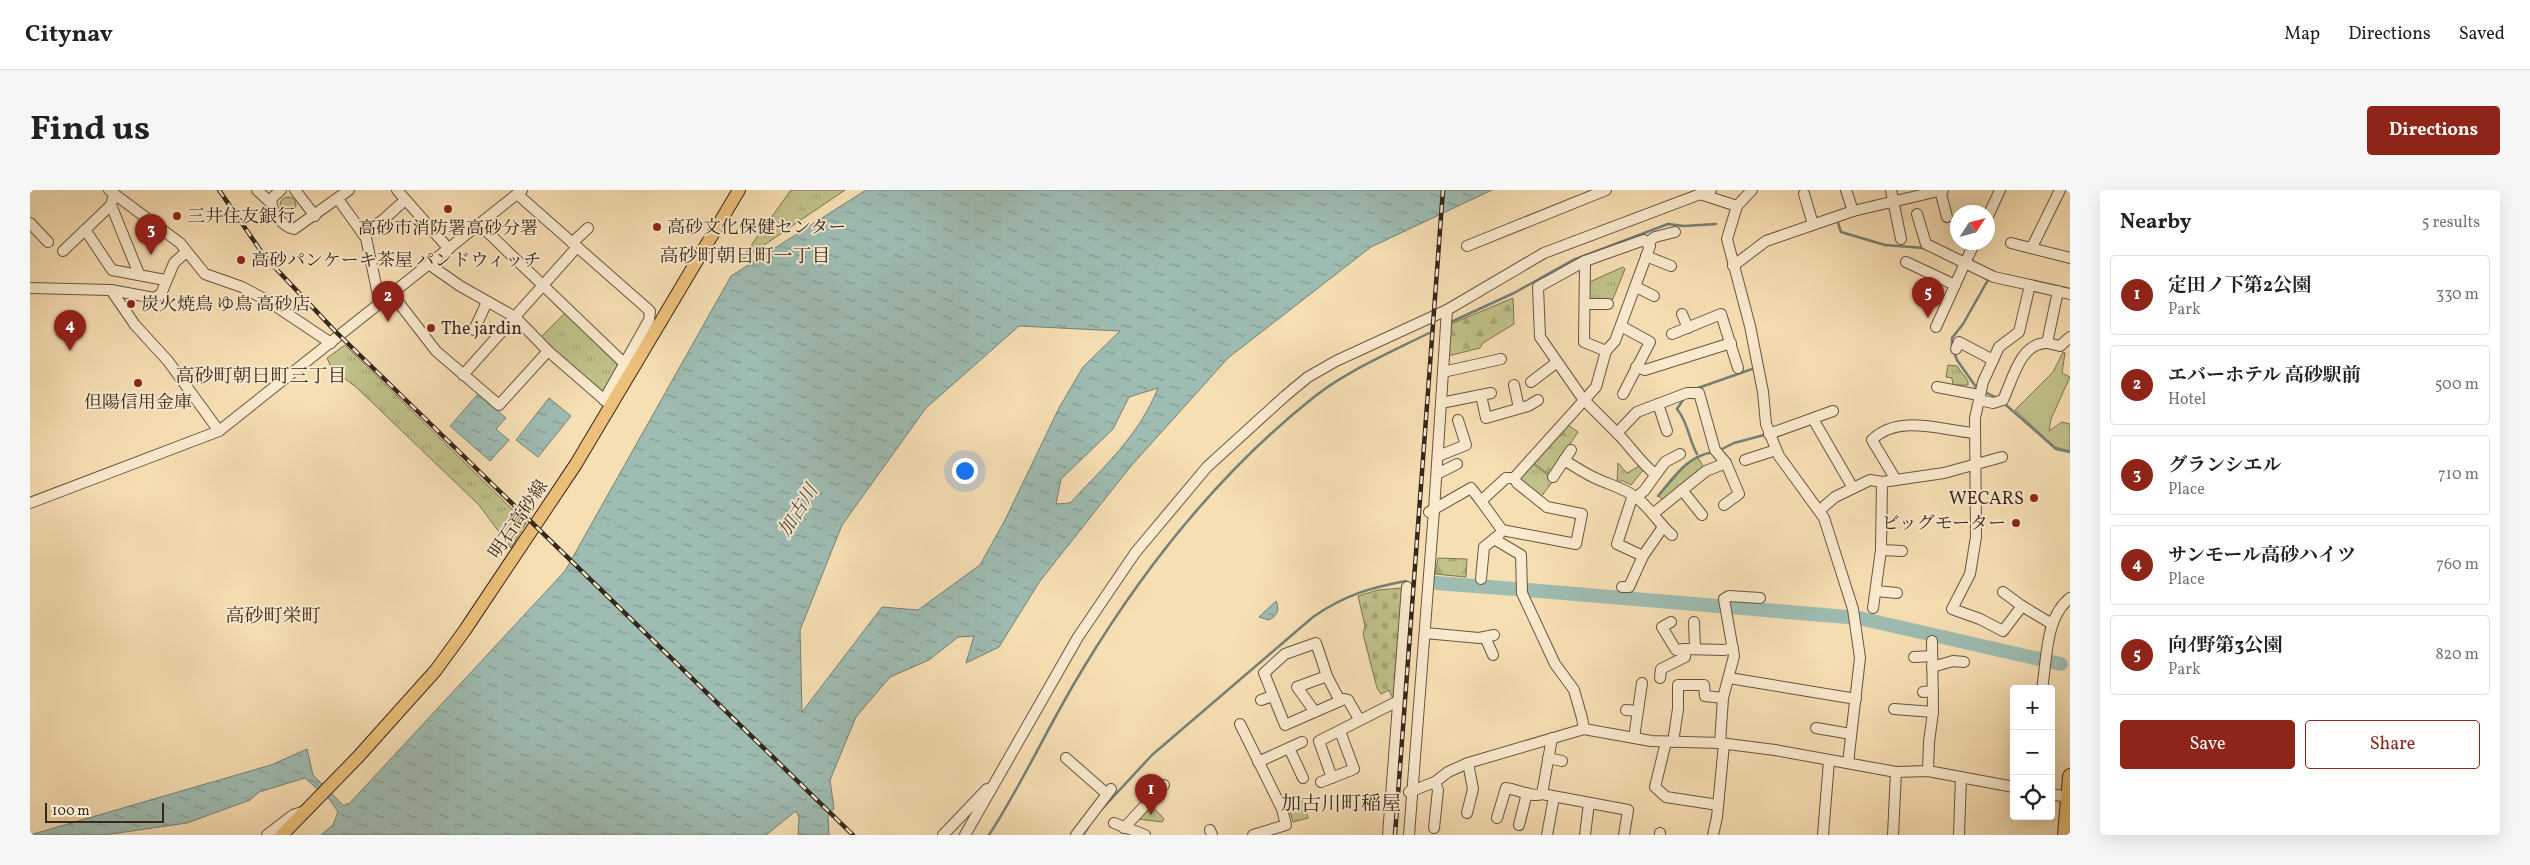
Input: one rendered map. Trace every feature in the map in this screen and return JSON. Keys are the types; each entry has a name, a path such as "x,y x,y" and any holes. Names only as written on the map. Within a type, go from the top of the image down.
{"highway":[{"path":"2065,835 2070,776"}],"main road":[{"name":"明石高砂線","path":"282,835 358,757 436,670 570,472 608,403 739,190"}],"street":[{"path":"257,190 271,203 288,228 298,228 349,190"},
{"path":"271,203 273,196 281,190"},
{"path":"296,190 315,216"},
{"path":"397,190 449,249"},
{"path":"1467,246 1606,190"},
{"path":"965,835 1078,637 1130,560 1207,467 1308,377 1392,333 1447,310 1544,253 1711,190"},
{"path":"1752,190 1737,206 1727,239 1750,326 1769,434 1776,450 1793,478 1820,510 1853,609 1860,658 1848,764"},
{"path":"1846,190 1853,211"},
{"path":"1891,190 1901,239"},
{"path":"1733,266 1766,241 1853,211 1941,190 1947,217"},
{"path":"1993,205 2000,190"},
{"path":"2032,247 2060,190"},
{"path":"30,503 219,431 449,249 480,226 520,192 574,245 650,311 650,320 625,364 608,403 548,351 515,317 487,302 430,265"},
{"path":"1700,194 1737,206"},
{"path":"1804,194 1813,224"},
{"path":"63,251 86,231 111,196"},
{"path":"111,196 168,234 205,274 242,287 268,301 331,343"},
{"path":"111,196 139,274"},
{"path":"338,200 366,238 380,304"},
{"path":"362,232 383,220 406,200"},
{"path":"1917,214 1926,244 1964,265 1994,277 2070,294"},
{"path":"30,223 48,242"},
{"path":"480,226 625,364"},
{"path":"463,375 542,286 588,228"},
{"path":"86,231 112,270 165,280"},
{"path":"1647,243 1655,237 1675,232"},
{"path":"1481,501 1506,478 1514,478 1583,399 1596,387 1606,351 1615,341 1650,246 1644,240 1585,261 1538,287 1540,337 1556,364 1583,399 1632,448 1641,463 1655,474"},
{"path":"2011,243 2070,258"},
{"path":"1941,322 1971,250"},
{"path":"30,288 111,290 154,298 161,294 165,280 174,262 186,252"},
{"path":"1646,256 1671,266"},
{"path":"1585,261 1584,342 1606,351"},
{"path":"1906,262 1955,285"},
{"path":"2022,606 2003,632 1980,619 1950,608 1960,586 1970,574 1970,552 1976,537 1974,464 1975,418 1979,397 1999,348 2019,332 2030,285"},
{"path":"1636,287 1654,296"},
{"path":"111,290 135,325 168,361 219,431"},
{"path":"2046,343 2058,291"},
{"path":"392,294 436,351 498,405 548,351"},
{"path":"474,330 487,302"},
{"path":"1585,304 1608,304"},
{"path":"1409,835 1425,633 1432,511 1437,474 1447,310"},
{"path":"1682,314 1688,328"},
{"path":"1672,334 1721,314 1738,368"},
{"path":"1621,326 1650,342 1623,389"},
{"path":"1943,385 1993,403 2003,400 2026,350 2037,343 2060,346 2070,337"},
{"path":"1956,349 1959,342 1993,360"},
{"path":"1636,367 1645,370 1731,343"},
{"path":"1443,372 1501,359"},
{"path":"1531,382 1556,364"},
{"path":"1514,385 1519,408"},
{"path":"1617,433 1638,412 1687,393 1699,393 1704,428 1715,450 1726,463 1743,492 1724,505"},
{"path":"1441,403 1486,394 1486,418 1538,400"},
{"path":"1658,404 1667,431"},
{"path":"1769,434 1833,411"},
{"path":"1813,419 1853,488"},
{"path":"1438,456 1466,445 1458,420"},
{"path":"1896,480 1872,440 1882,430 1927,425 1975,433"},
{"path":"1553,477 1571,450"},
{"path":"1745,460 1776,450"},
{"path":"1644,556 1617,544 1631,501 1644,491 1665,462 1680,454"},
{"path":"1820,510 1835,497 1870,480 1882,482 1896,480 1943,468 1974,464 2002,457"},
{"path":"1564,460 1596,478 1615,484 1636,497 1654,513 1662,526 1672,535"},
{"path":"1654,513 1706,471 1726,463"},
{"path":"1437,474 1457,464"},
{"path":"1432,511 1471,488 1502,530 1576,544 1582,514 1547,507 1517,483 1514,478"},
{"path":"1873,608 1881,550 1882,482"},
{"path":"1682,490 1702,515"},
{"path":"1622,587 1629,587 1644,556 1662,526"},
{"path":"1481,579 1479,560 1484,547 1502,530"},
{"path":"1494,539 1521,555 1522,593 1552,658 1574,690 1584,729"},
{"path":"1881,550 1902,551"},
{"path":"1388,835 1407,587"},
{"path":"1876,591 1897,593"},
{"path":"2003,592 2052,624"},
{"path":"1713,835 1718,804 1724,698 1734,656 1724,599 1729,596 1760,598"},
{"path":"2043,685 2052,624 2059,610 2070,598"},
{"path":"1672,622 1662,627 1676,650 1690,648 1724,650 1733,648"},
{"path":"1660,678 1661,669 1685,657 1690,648 1694,622"},
{"path":"1425,633 1489,636 1493,655"},
{"path":"1928,771 1933,712 1928,692 1932,667 1932,641"},
{"path":"1340,701 1328,676 1316,643 1285,654 1264,673 1285,725 1340,701 1348,700 1359,719"},
{"path":"1914,657 1932,656"},
{"path":"1932,667 1953,661 1964,662"},
{"path":"1315,712 1297,687 1328,676"},
{"path":"1729,678 1856,700"},
{"path":"1634,738 1632,711 1642,683"},
{"path":"1718,804 1666,797 1655,787 1678,709 1678,685 1704,685 1705,696 1724,698"},
{"path":"1261,700 1273,696"},
{"path":"1332,778 1319,741 1359,719 1398,701"},
{"path":"1899,706 1933,712"},
{"path":"1240,724 1282,809 1286,825 1253,835"},
{"path":"1816,728 1851,734"},
{"path":"1411,791 1435,782 1448,772 1468,763 1584,729 1669,742 1722,744 1775,750 1896,772 1928,771 2010,786"},
{"path":"1321,782 1354,768 1340,731"},
{"path":"1542,794 1542,777 1552,738"},
{"path":"1258,762 1302,742"},
{"path":"1289,748 1303,778"},
{"path":"1066,758 1109,792 1076,835"},
{"path":"1548,758 1562,761"},
{"path":"1823,835 1829,761"},
{"path":"1467,813 1466,800 1473,789 1468,763"},
{"path":"1893,835 1896,772"},
{"path":"944,835 998,778"},
{"path":"1959,835 1962,778"},
{"path":"1434,828 1431,815 1438,790 1435,782"},
{"path":"1144,835 1119,826 1164,785"},
{"path":"1502,812 1506,788 1537,796 1542,794 1628,810 1624,835"},
{"path":"1519,825 1527,793"},
{"path":"2055,795 2068,797"},
{"path":"1547,835 1554,797"},
{"path":"1585,835 1589,803"},
{"path":"268,835 293,815 306,811"}],"green space":[{"path":"791,190 845,190 739,262"},
{"path":"288,197 296,205 288,213 280,205"},
{"path":"1623,267 1625,269 1613,299 1591,301 1587,296 1587,283"},
{"path":"1513,298 1514,324 1483,343 1480,348 1448,356 1451,324"},
{"path":"565,313 617,364 618,368 605,394 539,339"},
{"path":"345,345 526,523 511,548 479,505 356,387 332,369 327,358"},
{"path":"2063,352 2065,353 2062,373 2070,377 2051,419 2049,431 2062,422 2070,424 2070,451 2055,447 2015,410 2053,372"},
{"path":"1948,365 1957,366 1968,381 1968,385 1953,385 1952,378 1946,377"},
{"path":"1565,423 1578,432 1549,475 1533,462"},
{"path":"1697,456 1704,468 1663,501 1659,496 1685,466"},
{"path":"1532,463 1554,480 1540,498 1519,481 1519,477"},
{"path":"1618,463 1627,473 1639,466 1644,469 1631,485 1621,480 1619,483 1617,482"},
{"path":"1438,558 1467,559 1466,577 1435,574"},
{"path":"1402,588 1395,696 1393,699 1389,690 1381,694 1377,688 1363,634 1365,626 1358,596 1378,590"},
{"path":"1303,801 1308,818 1293,822 1290,811 1285,812 1284,806"},
{"path":"1153,807 1164,819 1162,822 1138,819"}],"water":[{"name":"加古川","path":"866,190 1492,190 1371,247 1228,358 1131,466 1040,581 999,647 966,663 974,636 958,637 929,660 890,677 856,717 830,780 834,808 828,816 829,835 798,835 799,817 796,811 766,835 321,835 333,825 338,812 330,800 305,778 259,792 250,800 187,823 104,835 30,835 271,765 307,749 313,775 344,806 347,803 348,805 565,571 731,276","holes":["1019,326 1120,331 1083,367 1059,408 1005,520 980,565 918,610 882,607 802,712 800,630 842,525 926,408","1158,388 1141,420 1120,450 1070,503 1056,504 1061,479 1113,429 1129,397"]},
{"path":"478,394 506,418 496,429 509,440 490,461 450,426"},
{"path":"549,398 571,416 538,457 516,440"},
{"path":"1276,601 1278,610 1274,617 1269,620 1259,617"}],"waterway":[{"path":"1838,223 1841,232 1885,245 1924,248"},
{"path":"1451,322 1514,293 1573,260 1668,224 1684,226 1716,224"},
{"path":"1952,347 1952,338 1963,324 1988,280 1983,277"},
{"path":"989,835 1014,794 1072,688 1108,629 1159,557 1216,488 1247,456 1314,397 1355,370 1429,333"},
{"path":"1954,352 1957,360 1976,387"},
{"path":"1698,388 1755,368"},
{"path":"1985,392 1997,398"},
{"path":"1683,400 1677,409 1684,420 1697,454"},
{"path":"2006,405 2056,449 2070,452"},
{"path":"1720,450 1734,443 1764,435"},
{"path":"1658,496 1688,463 1695,458 1713,452"},
{"path":"1101,810 1152,755 1313,617 1336,603 1358,593 1406,581"},
{"path":"1436,583 1515,589"},
{"path":"1528,590 1859,618 2061,664"},
{"path":"1083,835 1089,826"}],"railway":[{"path":"219,190 265,257 335,331 853,835"},
{"path":"1395,835 1443,190"}],"place":[{"name":"高砂市消防署高砂分署","path":"448,209"},
{"name":"三井住友銀行","path":"177,216"},
{"name":"高砂文化保健センター","path":"657,227"},
{"name":"グランシエル","path":"151,255"},
{"name":"高砂パンケーキ茶屋 パンドウィッチ","path":"241,260"},
{"name":"炭火焼鳥 ゆ鳥 高砂店","path":"131,304"},
{"name":"向ｲ野第3公園","path":"1928,318"},
{"name":"エバーホテル 高砂駅前","path":"388,322"},
{"name":"The jardin","path":"431,328"},
{"name":"サンモール高砂ハイツ","path":"70,351"},
{"name":"但陽信用金庫","path":"138,383"},
{"name":"WECARS","path":"2034,498"},
{"name":"ビッグモーター","path":"2016,523"},
{"name":"定田ノ下第2公園","path":"1151,815"}],"district":[{"name":"高砂町朝日町一丁目","path":"745,255"},
{"name":"高砂町朝日町三丁目","path":"261,375"},
{"name":"高砂町栄町","path":"273,615"},
{"name":"加古川町稲屋","path":"1341,803"}]}
